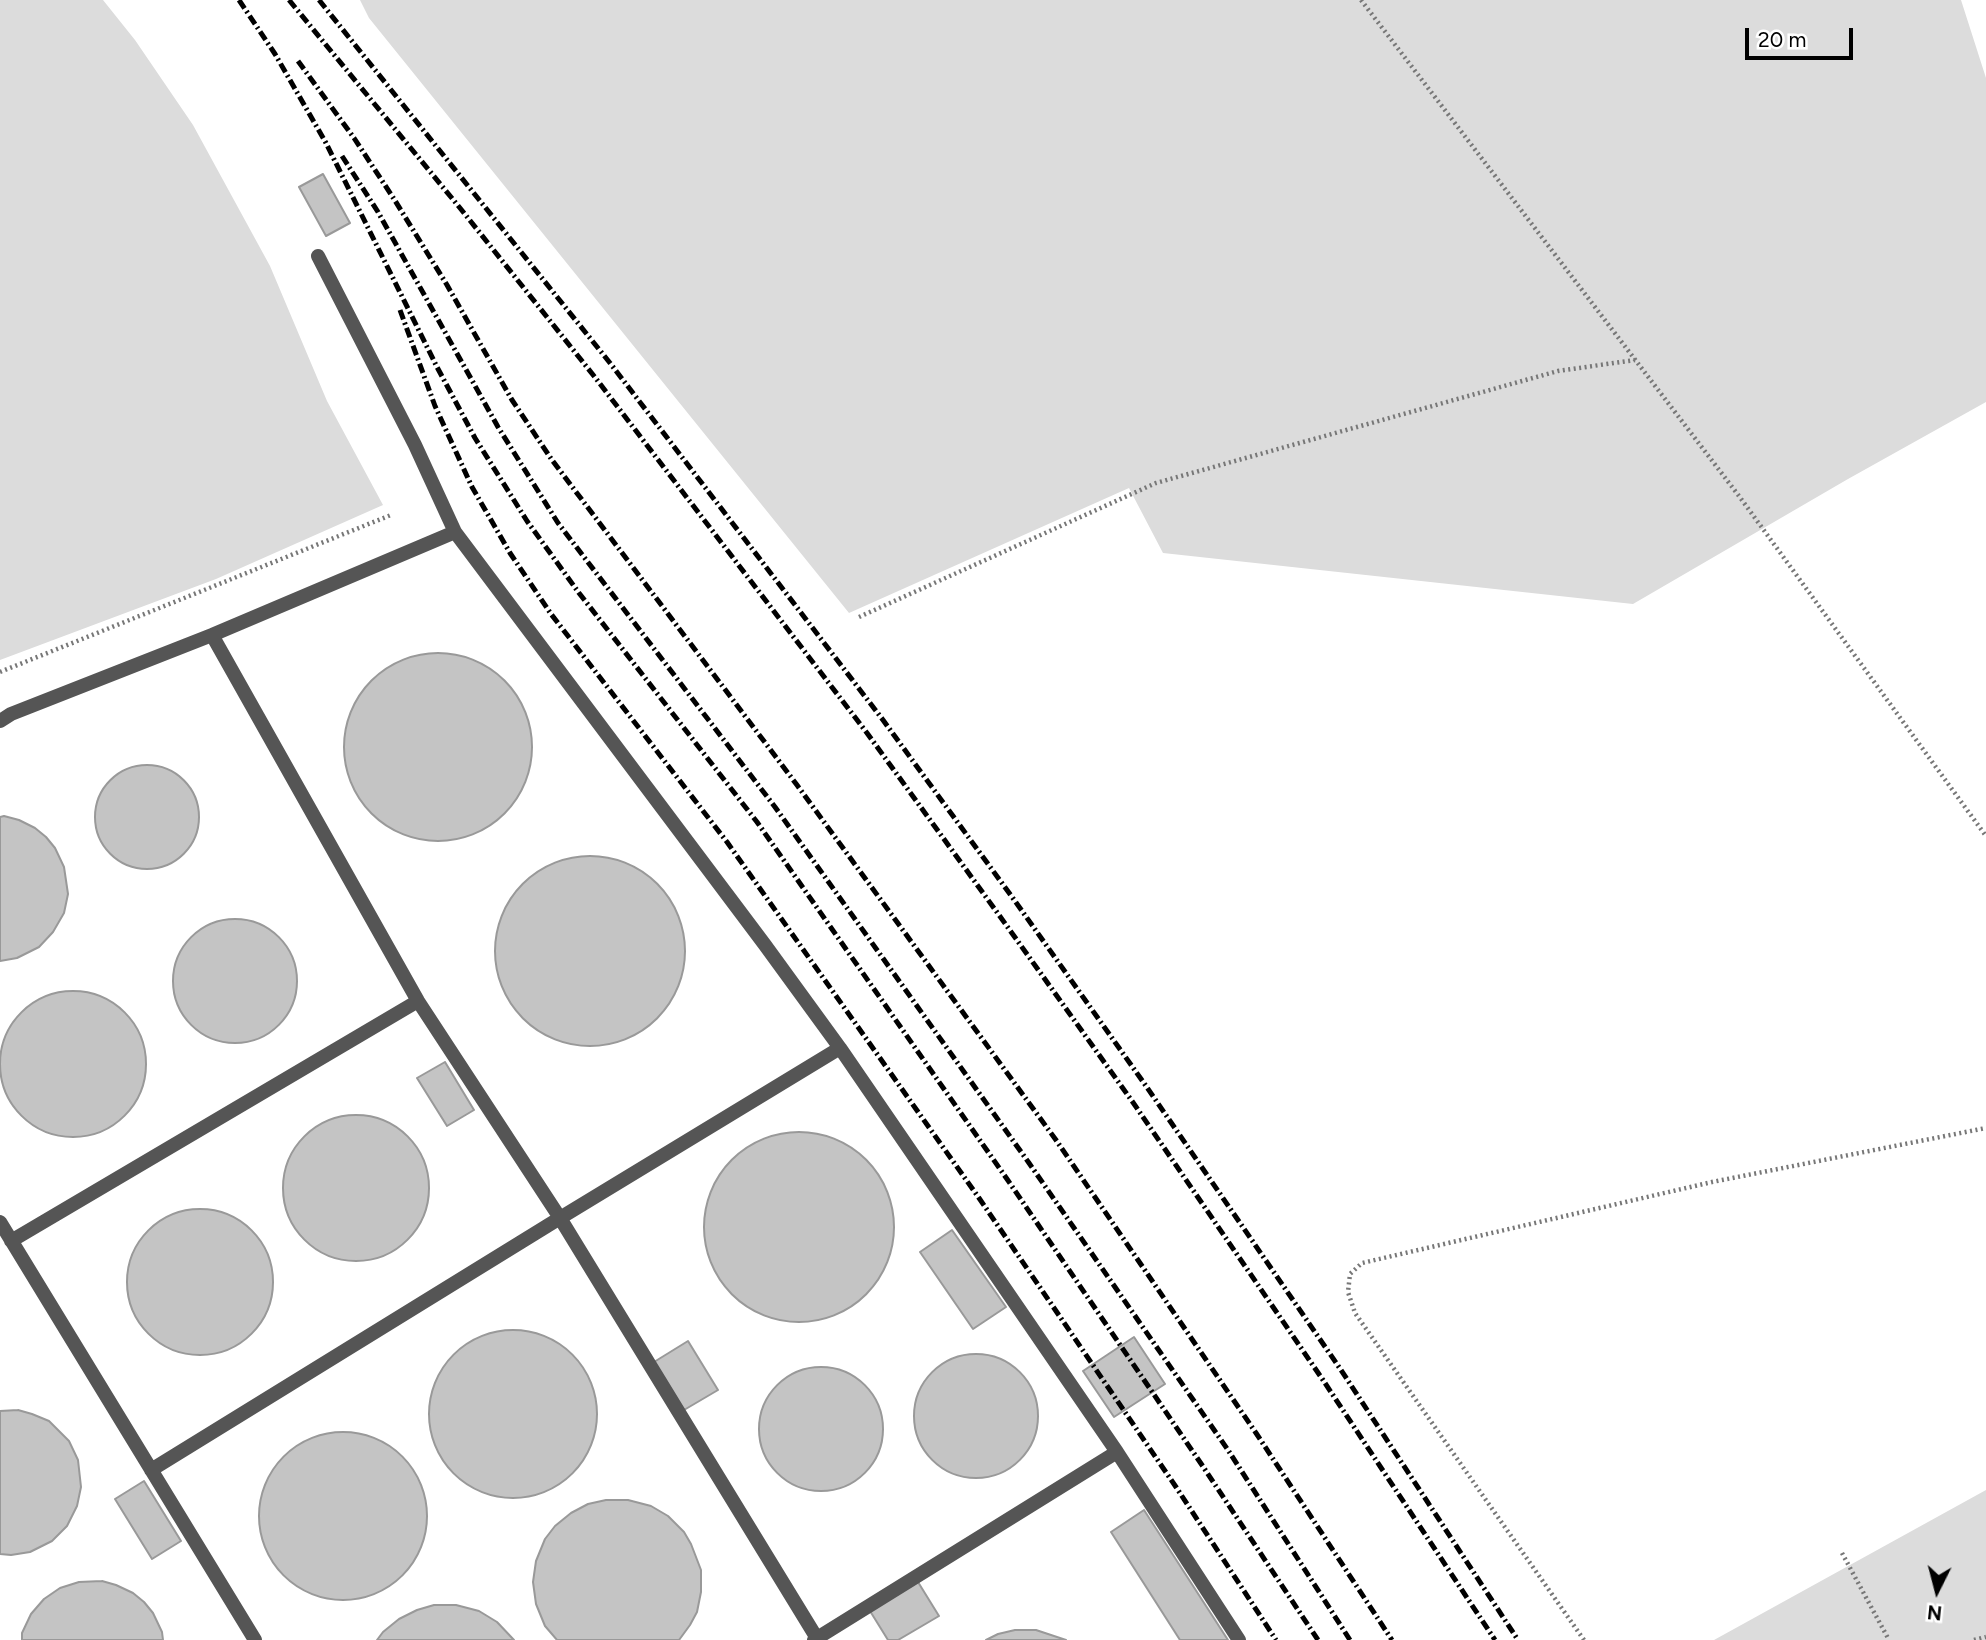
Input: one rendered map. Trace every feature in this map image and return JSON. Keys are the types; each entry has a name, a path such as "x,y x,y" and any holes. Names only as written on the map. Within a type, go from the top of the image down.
{"lane":[{"path":"318,256 415,445 455,532 840,1048 1117,1452 1240,1640"},
{"path":"0,721 11,714 212,635 455,532"},
{"path":"212,635 418,1001 560,1218 816,1639 1117,1452"},
{"path":"11,1241 418,1001"},
{"path":"151,1470 840,1048"},
{"path":"0,1222 255,1640"}],"path":[{"path":"1361,0 1739,496 1986,836"},
{"path":"859,617 1156,483 1558,371 1636,360"},
{"path":"0,672 391,515"},
{"path":"1584,1640 1355,1313 1348,1292 1350,1274 1362,1263 1389,1256 1712,1182 1986,1128"},
{"path":"1842,1553 1889,1640"},
{"path":"1974,1640 1986,1637"}],"shaded area":[{"path":"0,0 103,0 135,40 193,125 270,266 327,401 383,505 216,579 0,660"},
{"path":"360,0 1961,0 1986,78 1986,402 1633,604 1163,553 1129,488 849,613 369,18"},
{"path":"1986,1490 1986,1640 1714,1640"}],"building":[{"path":"323,174 350,223 326,236 299,187"},
{"path":"438,653 456,654 474,660 505,680 525,711 531,729 531,765 525,783 505,814 474,834 456,840 438,841 420,840 402,834 371,814 351,783 345,765 344,747 345,729 351,711 371,680 402,660 420,654"},
{"path":"147,765 167,769 184,780 195,797 199,817 195,837 184,854 167,865 147,869 127,865 110,854 99,837 95,817 99,797 110,780 127,769"},
{"path":"4,816 35,828 46,837 64,867 68,894 64,913 53,932 39,947 17,958 0,961 0,817"},
{"path":"590,856 626,864 643,872 657,884 669,898 677,915 685,951 677,987 669,1004 657,1018 643,1030 626,1038 590,1046 554,1038 537,1030 523,1018 511,1004 503,987 495,951 503,915 511,898 523,884 537,872 554,864"},
{"path":"235,919 259,924 279,937 292,957 297,981 292,1005 279,1025 259,1038 235,1043 211,1038 191,1025 178,1005 173,981 178,957 191,937 211,924"},
{"path":"73,991 101,997 124,1013 140,1036 146,1064 140,1092 124,1115 101,1131 73,1137 45,1131 22,1115 6,1092 0,1064 6,1036 22,1013 45,997"},
{"path":"445,1062 474,1110 447,1126 417,1078"},
{"path":"356,1115 384,1121 407,1137 423,1160 429,1188 423,1216 407,1239 384,1255 356,1261 328,1255 305,1239 289,1216 283,1188 289,1160 305,1137 328,1121"},
{"path":"799,1132 835,1140 852,1148 866,1160 878,1174 886,1191 894,1227 886,1263 878,1280 866,1294 852,1306 835,1314 799,1322 763,1314 746,1306 732,1294 720,1280 712,1263 704,1227 712,1191 720,1174 732,1160 746,1148 763,1140"},
{"path":"200,1209 228,1215 251,1231 267,1254 273,1282 267,1310 251,1333 228,1349 200,1355 172,1349 149,1333 133,1310 127,1282 133,1254 149,1231 172,1215"},
{"path":"952,1230 1006,1307 973,1329 920,1252"},
{"path":"513,1330 545,1337 572,1355 590,1382 597,1414 590,1446 572,1473 545,1491 513,1498 481,1491 454,1473 436,1446 429,1414 436,1382 454,1355 481,1337"},
{"path":"1134,1337 1165,1384 1114,1417 1083,1371"},
{"path":"688,1341 718,1390 684,1410 654,1362"},
{"path":"976,1354 1000,1359 1020,1372 1033,1392 1038,1416 1033,1440 1020,1460 1000,1473 976,1478 952,1473 932,1460 919,1440 914,1416 919,1392 932,1372 952,1359"},
{"path":"821,1367 845,1372 865,1385 878,1405 883,1429 878,1453 865,1473 845,1486 821,1491 797,1486 777,1473 764,1453 759,1429 764,1405 777,1385 797,1372"},
{"path":"18,1410 49,1421 69,1441 78,1460 81,1487 77,1506 67,1526 52,1541 30,1552 11,1555 0,1554 0,1411"},
{"path":"343,1432 375,1439 402,1457 420,1484 427,1516 420,1548 402,1575 375,1593 343,1600 311,1593 284,1575 266,1548 259,1516 266,1484 284,1457 311,1439"},
{"path":"144,1481 181,1541 152,1559 115,1499"},
{"path":"606,1500 628,1500 651,1506 668,1516 684,1532 691,1544 701,1570 701,1592 697,1612 679,1640 557,1640 545,1626 536,1604 533,1582 536,1561 545,1539 555,1526 571,1513 588,1504"},
{"path":"1144,1510 1228,1640 1180,1640 1111,1532"},
{"path":"102,1581 133,1593 144,1602 153,1613 163,1640 22,1640 22,1633 31,1614 44,1599 60,1588 79,1582"},
{"path":"918,1582 939,1616 898,1640 888,1640 870,1611"},
{"path":"434,1605 456,1605 479,1611 497,1622 514,1640 377,1640 399,1619"},
{"path":"1015,1630 1036,1630 1066,1640 986,1640"}],"railway":[{"path":"239,0 275,54 326,143 437,367 475,438 527,521 579,593 757,822 1007,1179 1318,1640"},
{"path":"289,0 594,376 867,733 1132,1101 1323,1380 1495,1640"},
{"path":"319,0 610,363 883,720 1146,1086 1341,1370 1518,1640"},
{"path":"298,61 394,199 447,285 512,400 552,460 797,785 1056,1140 1256,1433 1392,1640"},
{"path":"342,156 378,212 498,427 558,523 775,807 1029,1163 1228,1450 1350,1640"},
{"path":"400,310 435,406 472,487 510,553 551,614 727,842 979,1198 1176,1487 1276,1640"}]}
